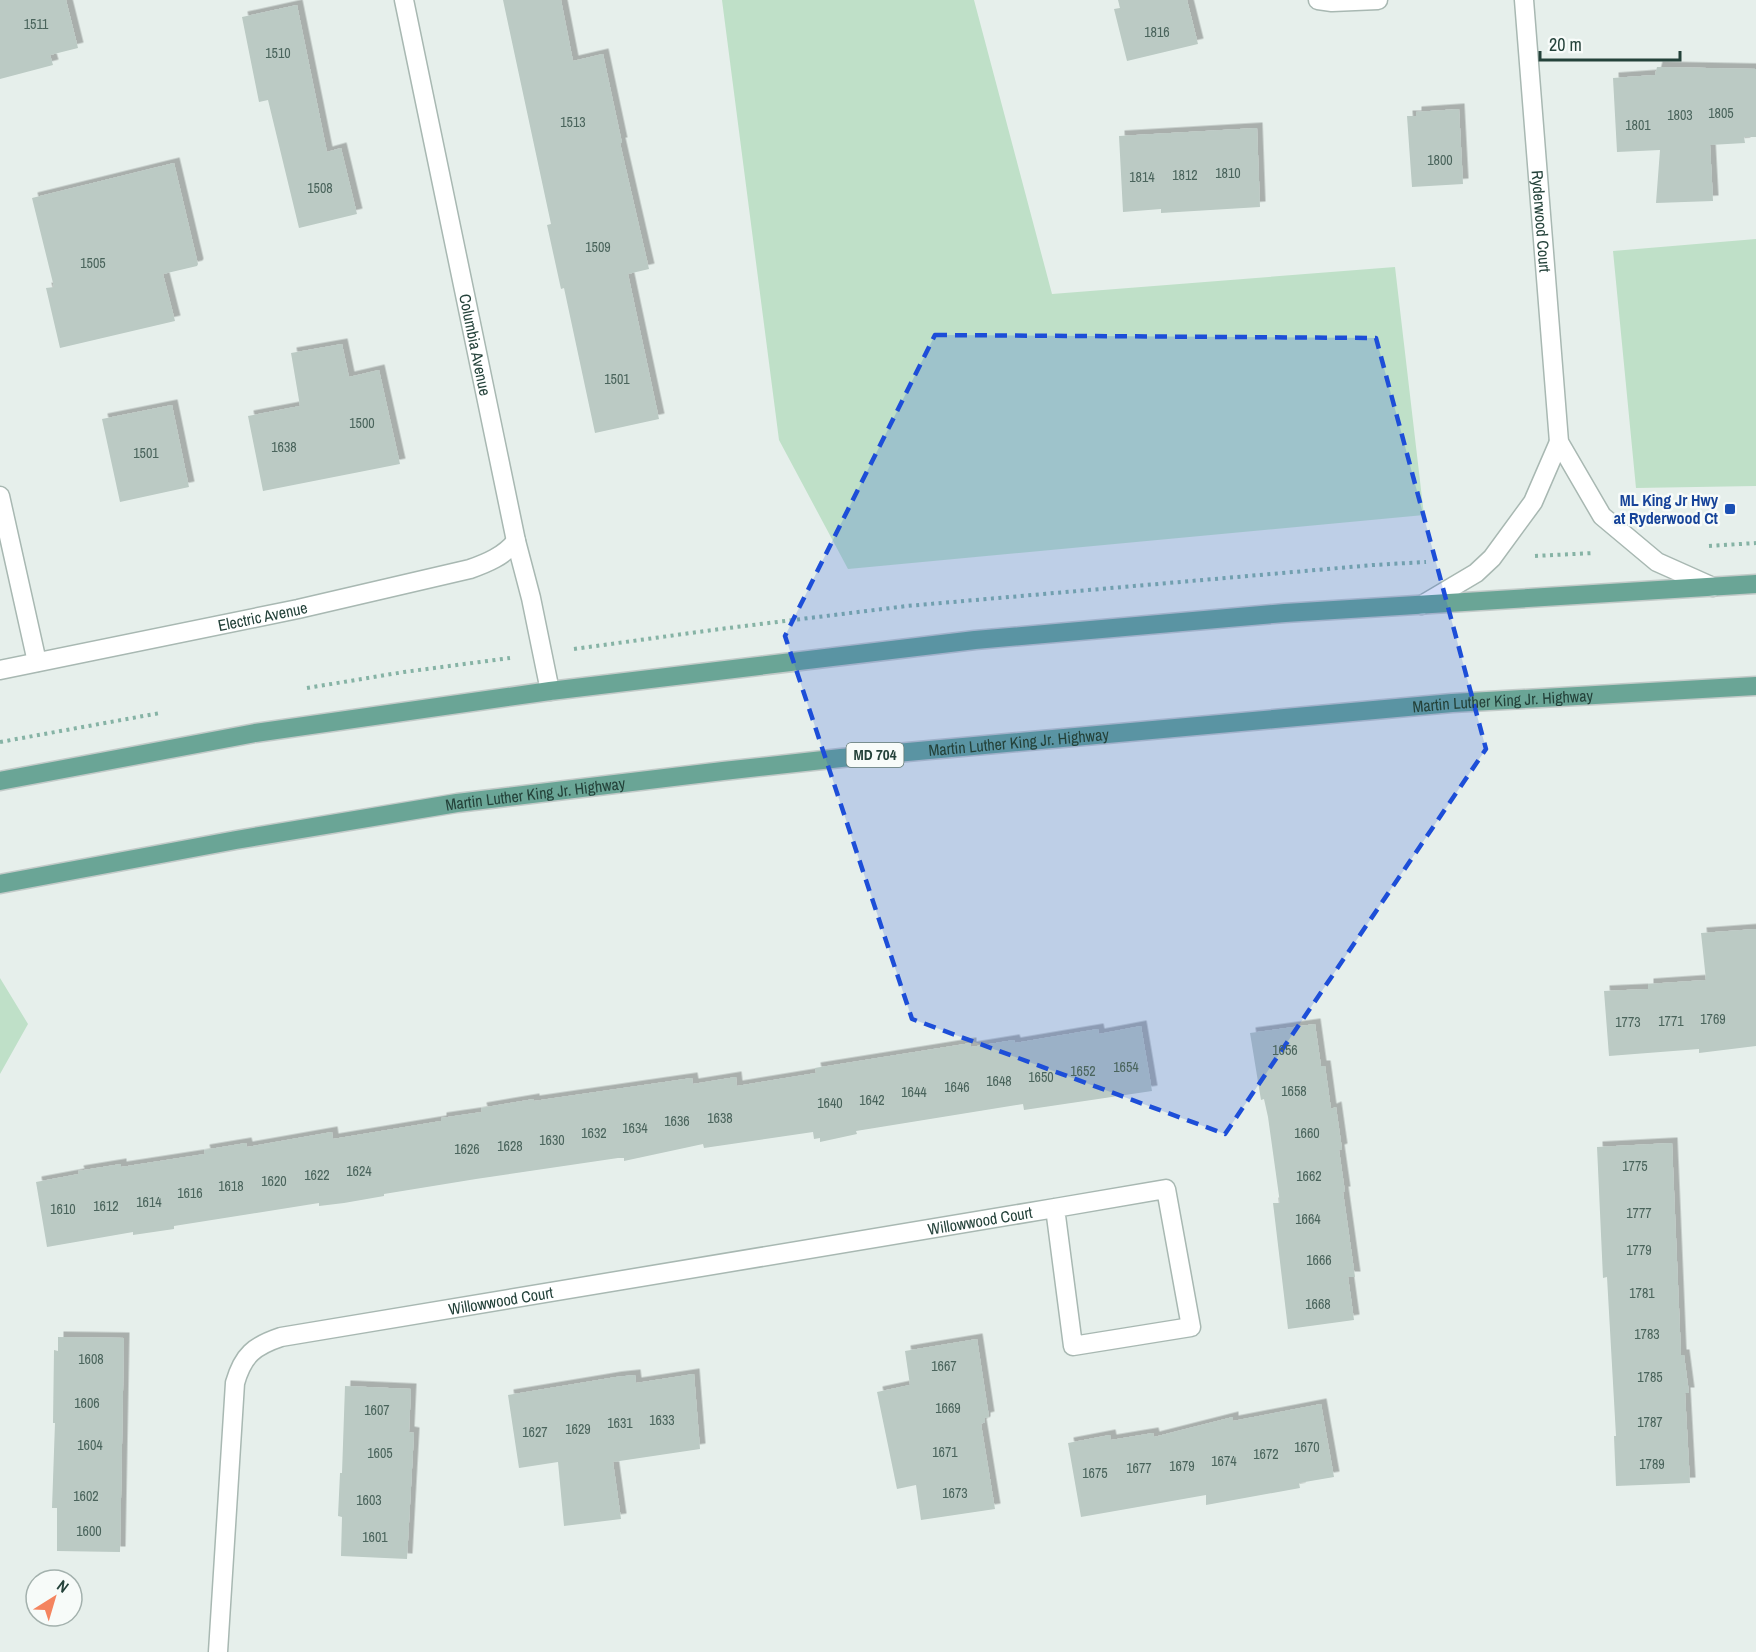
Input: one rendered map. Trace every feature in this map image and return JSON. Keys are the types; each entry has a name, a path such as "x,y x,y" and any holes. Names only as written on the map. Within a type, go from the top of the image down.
{"main road":[{"path":"0,781 255,733 550,691 975,640 1284,613 1756,584"},
{"name":"Martin Luther King Jr. Highway","path":"0,884 236,840 457,803 723,771 1452,703 1756,686"}],"street":[{"name":"Columbia Avenue","path":"404,0 516,541 531,598 550,691"},
{"path":"1318,0 1332,2 1378,0"},
{"name":"Ryderwood Court","path":"1524,0 1559,442 1602,516 1657,562 1713,587"},
{"name":"Ryderwood Court","path":"1422,605 1476,573 1492,558 1533,502 1559,442"},
{"path":"0,496 37,662"},
{"name":"Electric Avenue","path":"0,670 298,609 470,569 490,562 516,541"},
{"name":"Willowwood Court","path":"218,1652 235,1383 239,1368 247,1356 263,1343 304,1333 1166,1189 1191,1328 1073,1346 1055,1208"}],"path":[{"path":"1533,556 1592,553"},
{"path":"720,629 907,606 1373,565"}],"highlighted area":[{"path":"935,335 1376,338 1486,749 1225,1134 912,1019 785,636"}],"green space":[{"path":"722,0 974,0 1052,294 1395,267 1424,515 848,569 779,440"},
{"path":"1756,239 1756,486 1636,488 1613,251"},
{"path":"0,978 28,1024 0,1074"}],"building":[{"path":"0,0 66,0 78,48 50,55 53,65 0,79"},
{"path":"503,0 561,0 573,61 603,54 622,143 620,143 649,269 628,274 659,419 595,433 564,288 561,289 547,225 551,224"},
{"path":"1118,0 1187,0 1198,44 1127,61 1114,9 1120,8"},
{"path":"297,5 327,152 341,148 357,214 299,228 268,100 259,102 242,17"},
{"path":"1657,67 1756,69 1756,137 1744,137 1745,143 1710,145 1713,201 1656,203 1660,150 1617,152 1613,78 1655,75"},
{"path":"1459,109 1463,184 1412,187 1407,116 1416,116 1416,112"},
{"path":"1257,128 1260,207 1161,213 1161,209 1123,212 1119,136"},
{"path":"174,163 198,264 163,274 175,321 60,348 46,288 54,287 32,198"},
{"path":"342,344 349,377 379,370 400,464 263,491 248,416 300,406 291,353"},
{"path":"172,405 189,487 120,502 102,419"},
{"path":"1756,929 1756,1046 1699,1053 1699,1049 1609,1056 1604,991 1648,989 1648,984 1706,980 1701,933"},
{"path":"1315,1024 1321,1066 1325,1066 1331,1109 1336,1107 1342,1149 1339,1150 1345,1192 1343,1192 1355,1277 1348,1277 1354,1320 1288,1329 1273,1203 1280,1203 1268,1117 1264,1099 1261,1100 1250,1033"},
{"path":"1141,1026 1152,1091 1024,1110 1023,1104 856,1131 857,1134 820,1142 820,1138 814,1139 813,1132 704,1148 703,1144 624,1161 624,1158 618,1158 476,1179 344,1203 319,1206 319,1203 174,1226 174,1229 133,1235 133,1232 47,1247 36,1182 79,1174 78,1171 121,1164 121,1167 205,1154 204,1150 246,1143 247,1147 332,1132 333,1139 441,1121 441,1118 482,1112 481,1108 534,1099 534,1101 692,1078 693,1084 736,1077 737,1086 816,1073 815,1068 971,1043 971,1047 1014,1040 1015,1043 1098,1029 1099,1034"},
{"path":"1672,1143 1681,1355 1684,1355 1689,1393 1685,1393 1690,1483 1616,1486 1614,1436 1616,1436 1607,1277 1603,1278 1597,1147"},
{"path":"58,1337 124,1338 120,1552 57,1551 57,1508 52,1508 55,1423 53,1423 54,1350 58,1351"},
{"path":"977,1339 989,1417 985,1418 985,1422 981,1424 995,1509 921,1520 916,1485 897,1489 877,1392 910,1385 905,1351"},
{"path":"694,1374 700,1449 613,1462 621,1519 564,1526 558,1462 519,1468 508,1395 616,1377 635,1375 636,1383"},
{"path":"345,1386 411,1389 409,1432 414,1433 407,1559 341,1556 342,1517 338,1516"},
{"path":"1321,1404 1334,1477 1299,1483 1300,1488 1206,1505 1206,1495 1081,1517 1068,1443 1110,1435 1111,1440 1153,1433 1154,1437 1233,1417 1233,1421"}],"place":[{"name":"ML King Jr Hwy at Ryderwood Ct","path":"1730,509"}]}
